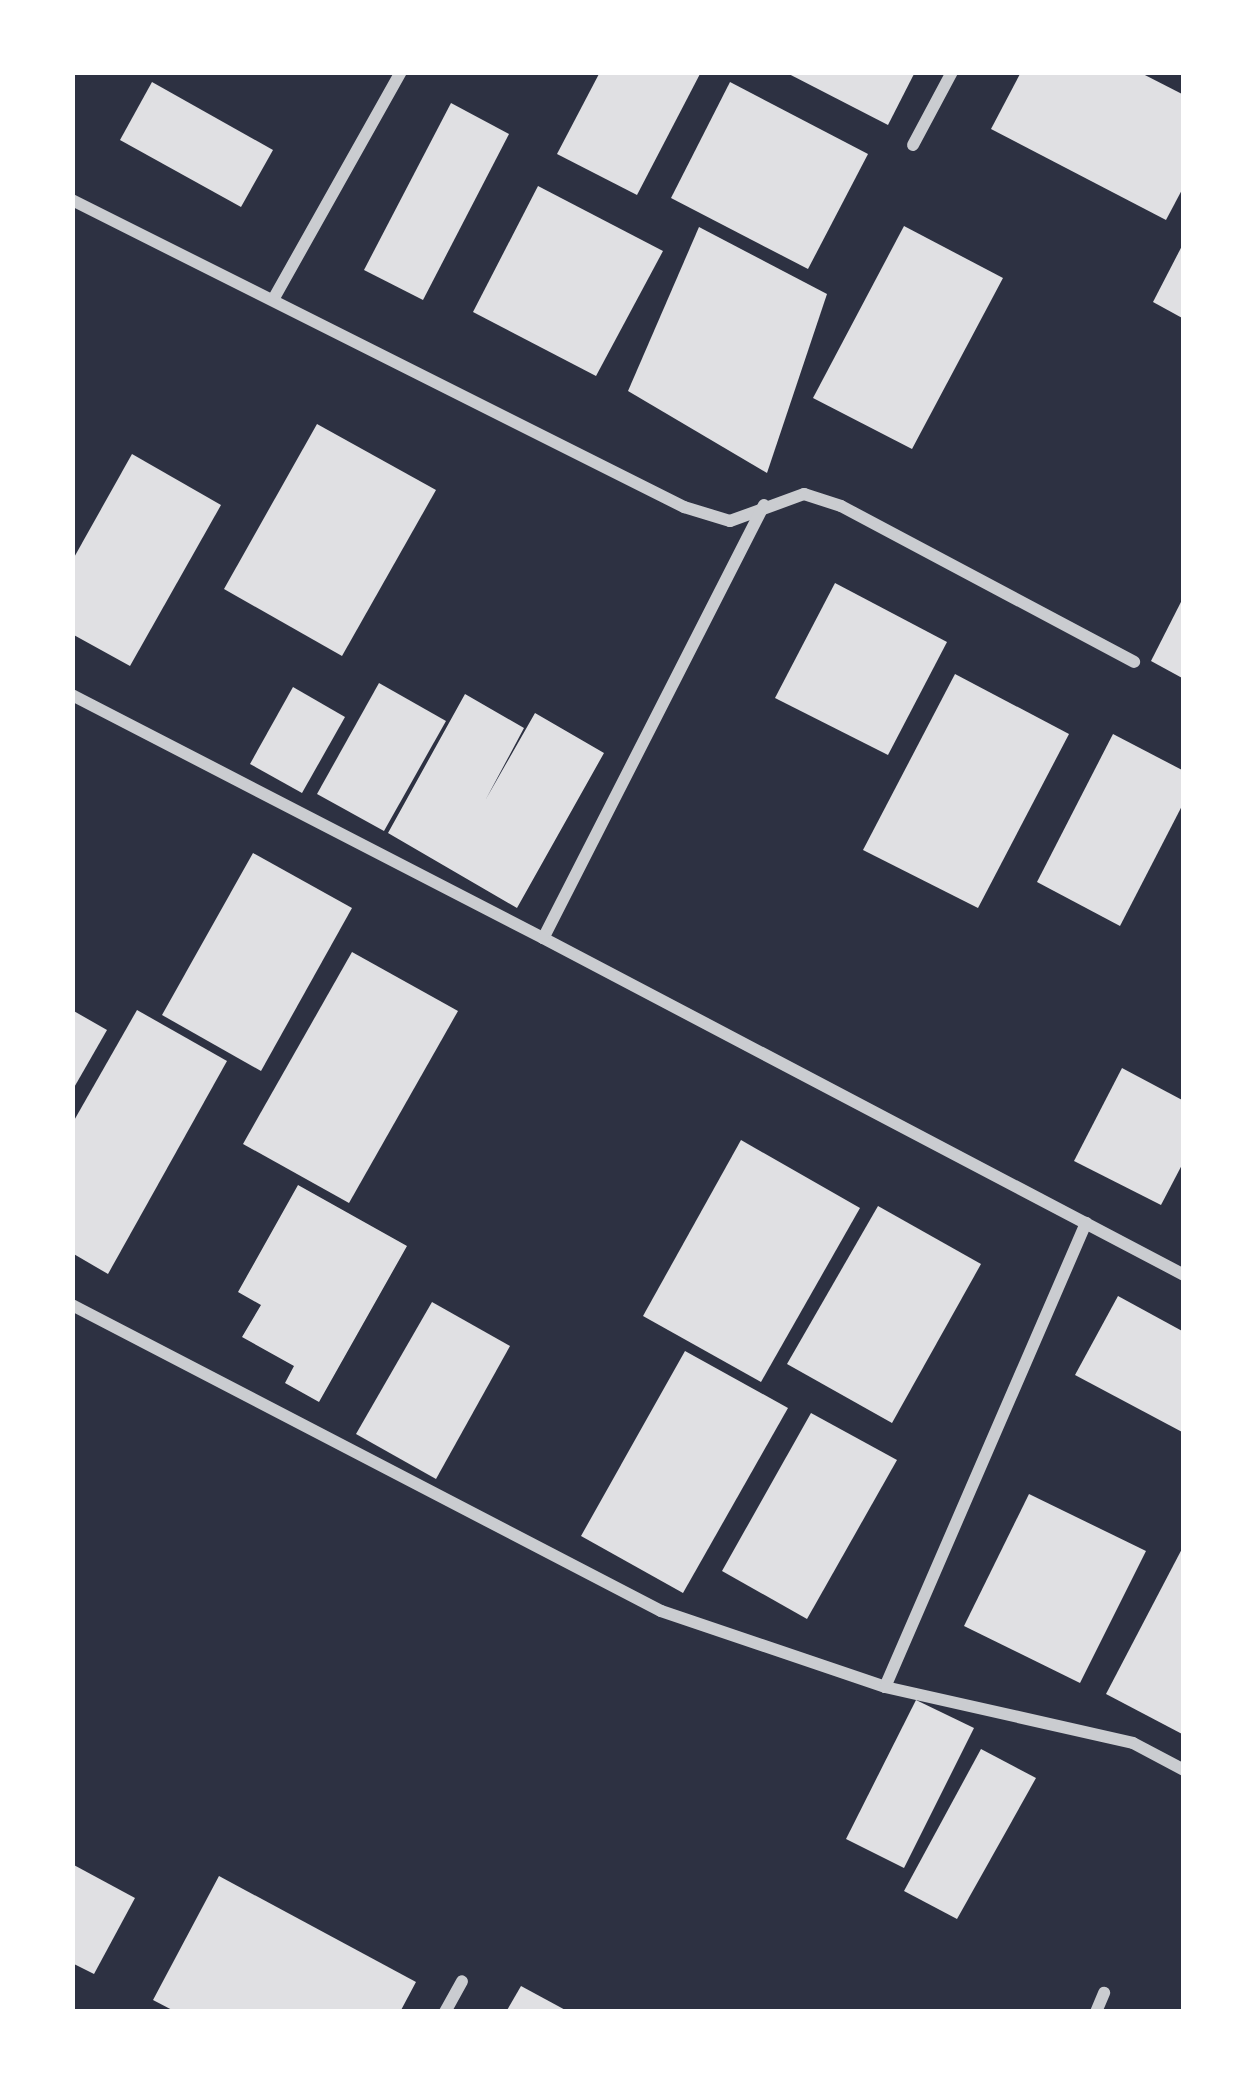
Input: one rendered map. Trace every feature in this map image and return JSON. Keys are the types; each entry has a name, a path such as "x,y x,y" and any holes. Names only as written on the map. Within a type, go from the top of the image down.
{"street":[{"path":"274,298 401,72"},
{"path":"914,145 952,72"},
{"path":"72,200 684,507 730,521 804,494 841,506 1134,662"},
{"path":"543,938 764,505"},
{"path":"72,695 1184,1275"},
{"path":"885,1687 1086,1223"},
{"path":"72,1305 661,1611 885,1687 1133,1743 1184,1770"},
{"path":"445,2012 462,1982"},
{"path":"1096,2012 1104,1993"}],"building":[{"path":"600,72 701,72 637,195 557,154"},
{"path":"785,72 915,72 888,125"},
{"path":"1021,72 1139,72 1184,95 1184,186 1166,220 991,129"},
{"path":"152,82 273,150 241,207 120,140"},
{"path":"730,82 868,154 808,269 671,198"},
{"path":"451,103 509,134 423,300 364,270"},
{"path":"538,186 663,251 596,376 473,312"},
{"path":"904,226 1003,278 912,449 813,398"},
{"path":"699,227 827,294 767,473 628,391"},
{"path":"1184,242 1184,319 1153,302"},
{"path":"317,424 436,490 342,656 224,589"},
{"path":"132,454 221,505 130,666 72,634 72,561"},
{"path":"835,583 947,642 888,755 775,698"},
{"path":"1184,596 1184,679 1151,661"},
{"path":"955,674 1069,734 978,908 863,850"},
{"path":"379,683 446,721 384,831 317,794"},
{"path":"293,687 345,717 302,793 250,764"},
{"path":"465,694 524,728 486,799 535,713 604,753 517,908 388,833"},
{"path":"1113,734 1184,771 1184,802 1120,926 1037,882"},
{"path":"253,853 352,908 261,1071 162,1015"},
{"path":"352,952 458,1011 349,1203 243,1144"},
{"path":"72,1010 107,1030 72,1091"},
{"path":"137,1010 227,1061 108,1274 72,1253 72,1124"},
{"path":"1122,1068 1184,1101 1184,1161 1161,1205 1074,1161"},
{"path":"741,1140 860,1208 761,1382 643,1316"},
{"path":"298,1185 407,1246 319,1402 285,1383 294,1366 242,1337 261,1305 238,1292"},
{"path":"878,1206 981,1264 892,1423 787,1364"},
{"path":"1118,1296 1184,1332 1184,1433 1075,1375"},
{"path":"432,1302 510,1346 436,1479 356,1434"},
{"path":"685,1351 788,1408 683,1593 581,1536"},
{"path":"811,1413 897,1460 807,1619 722,1571"},
{"path":"1029,1494 1146,1551 1080,1683 964,1626"},
{"path":"1184,1545 1184,1735 1106,1694"},
{"path":"916,1700 974,1728 904,1868 846,1839"},
{"path":"981,1749 1036,1778 957,1919 904,1891"},
{"path":"72,1864 135,1898 94,1974 72,1963"},
{"path":"219,1876 416,1982 400,2012 176,2012 153,2000"},
{"path":"521,1986 569,2012 506,2012"}]}
